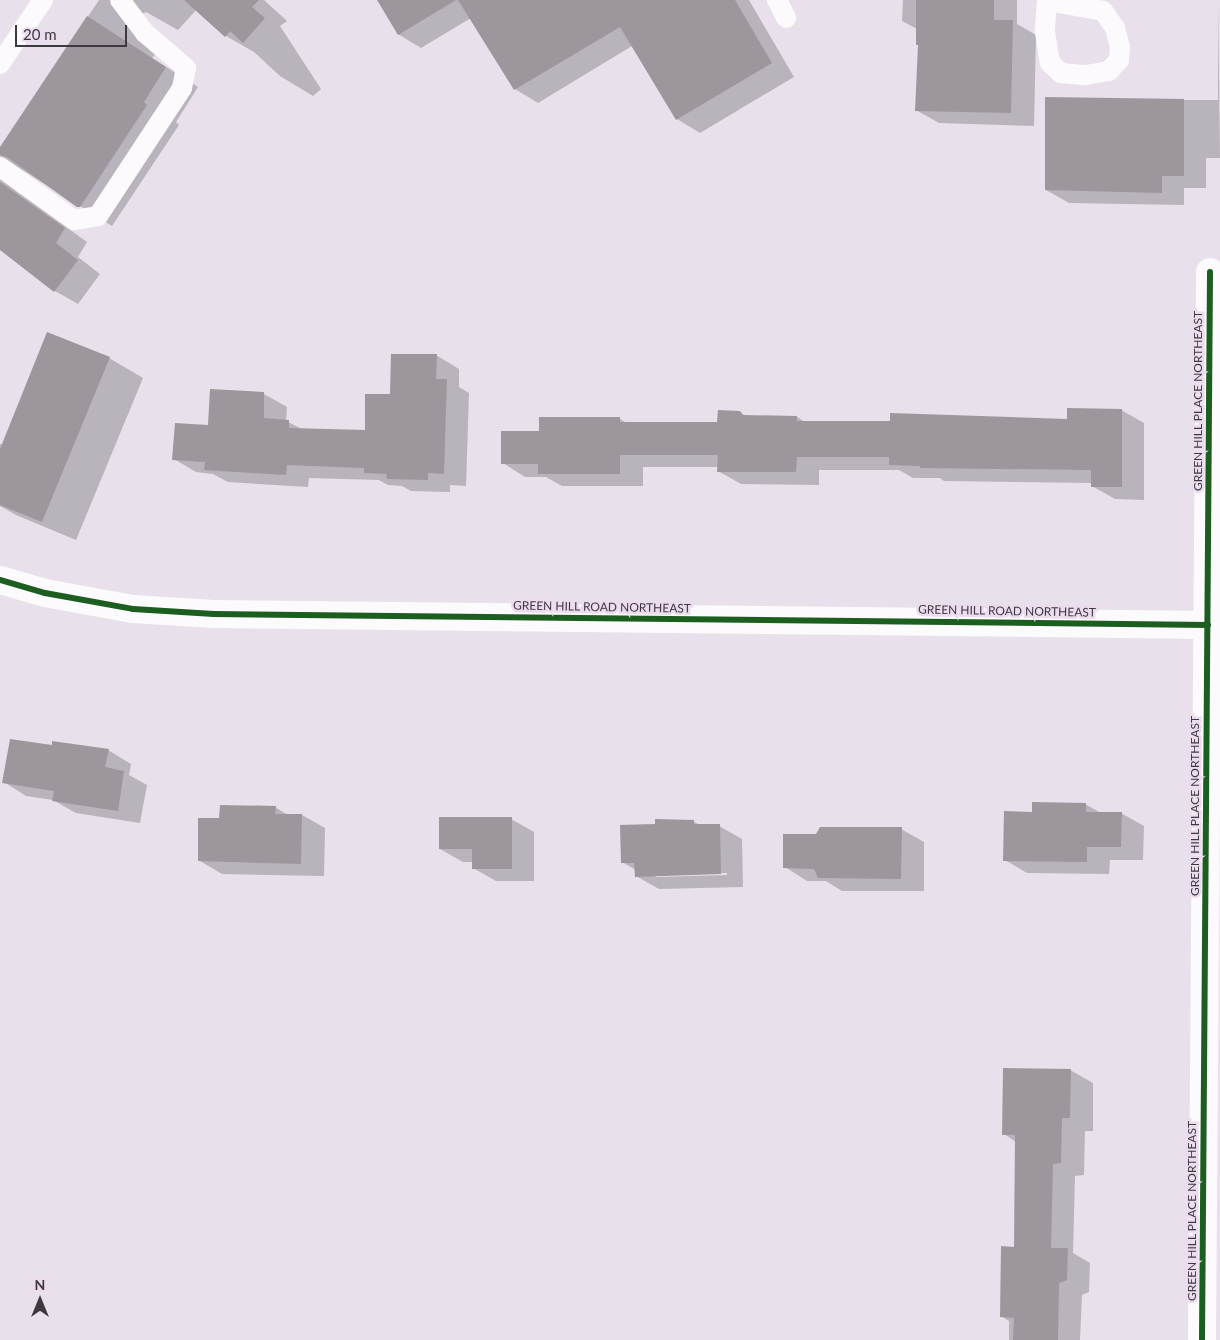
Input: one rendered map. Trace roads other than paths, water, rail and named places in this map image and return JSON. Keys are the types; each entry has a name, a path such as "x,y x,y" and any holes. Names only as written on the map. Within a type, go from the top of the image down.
{"street":[{"name":"GREEN HILL PLACE NORTHEAST","path":"1202,1340 1210,272"},
{"name":"GREEN HILL ROAD NORTHEAST","path":"0,580 45,593 133,609 214,614 1208,625"}],"lane":[{"path":"0,64 44,0"},
{"path":"0,167 74,220 98,216 182,88 186,68 145,33 120,0"},
{"path":"777,0 786,18"}]}
